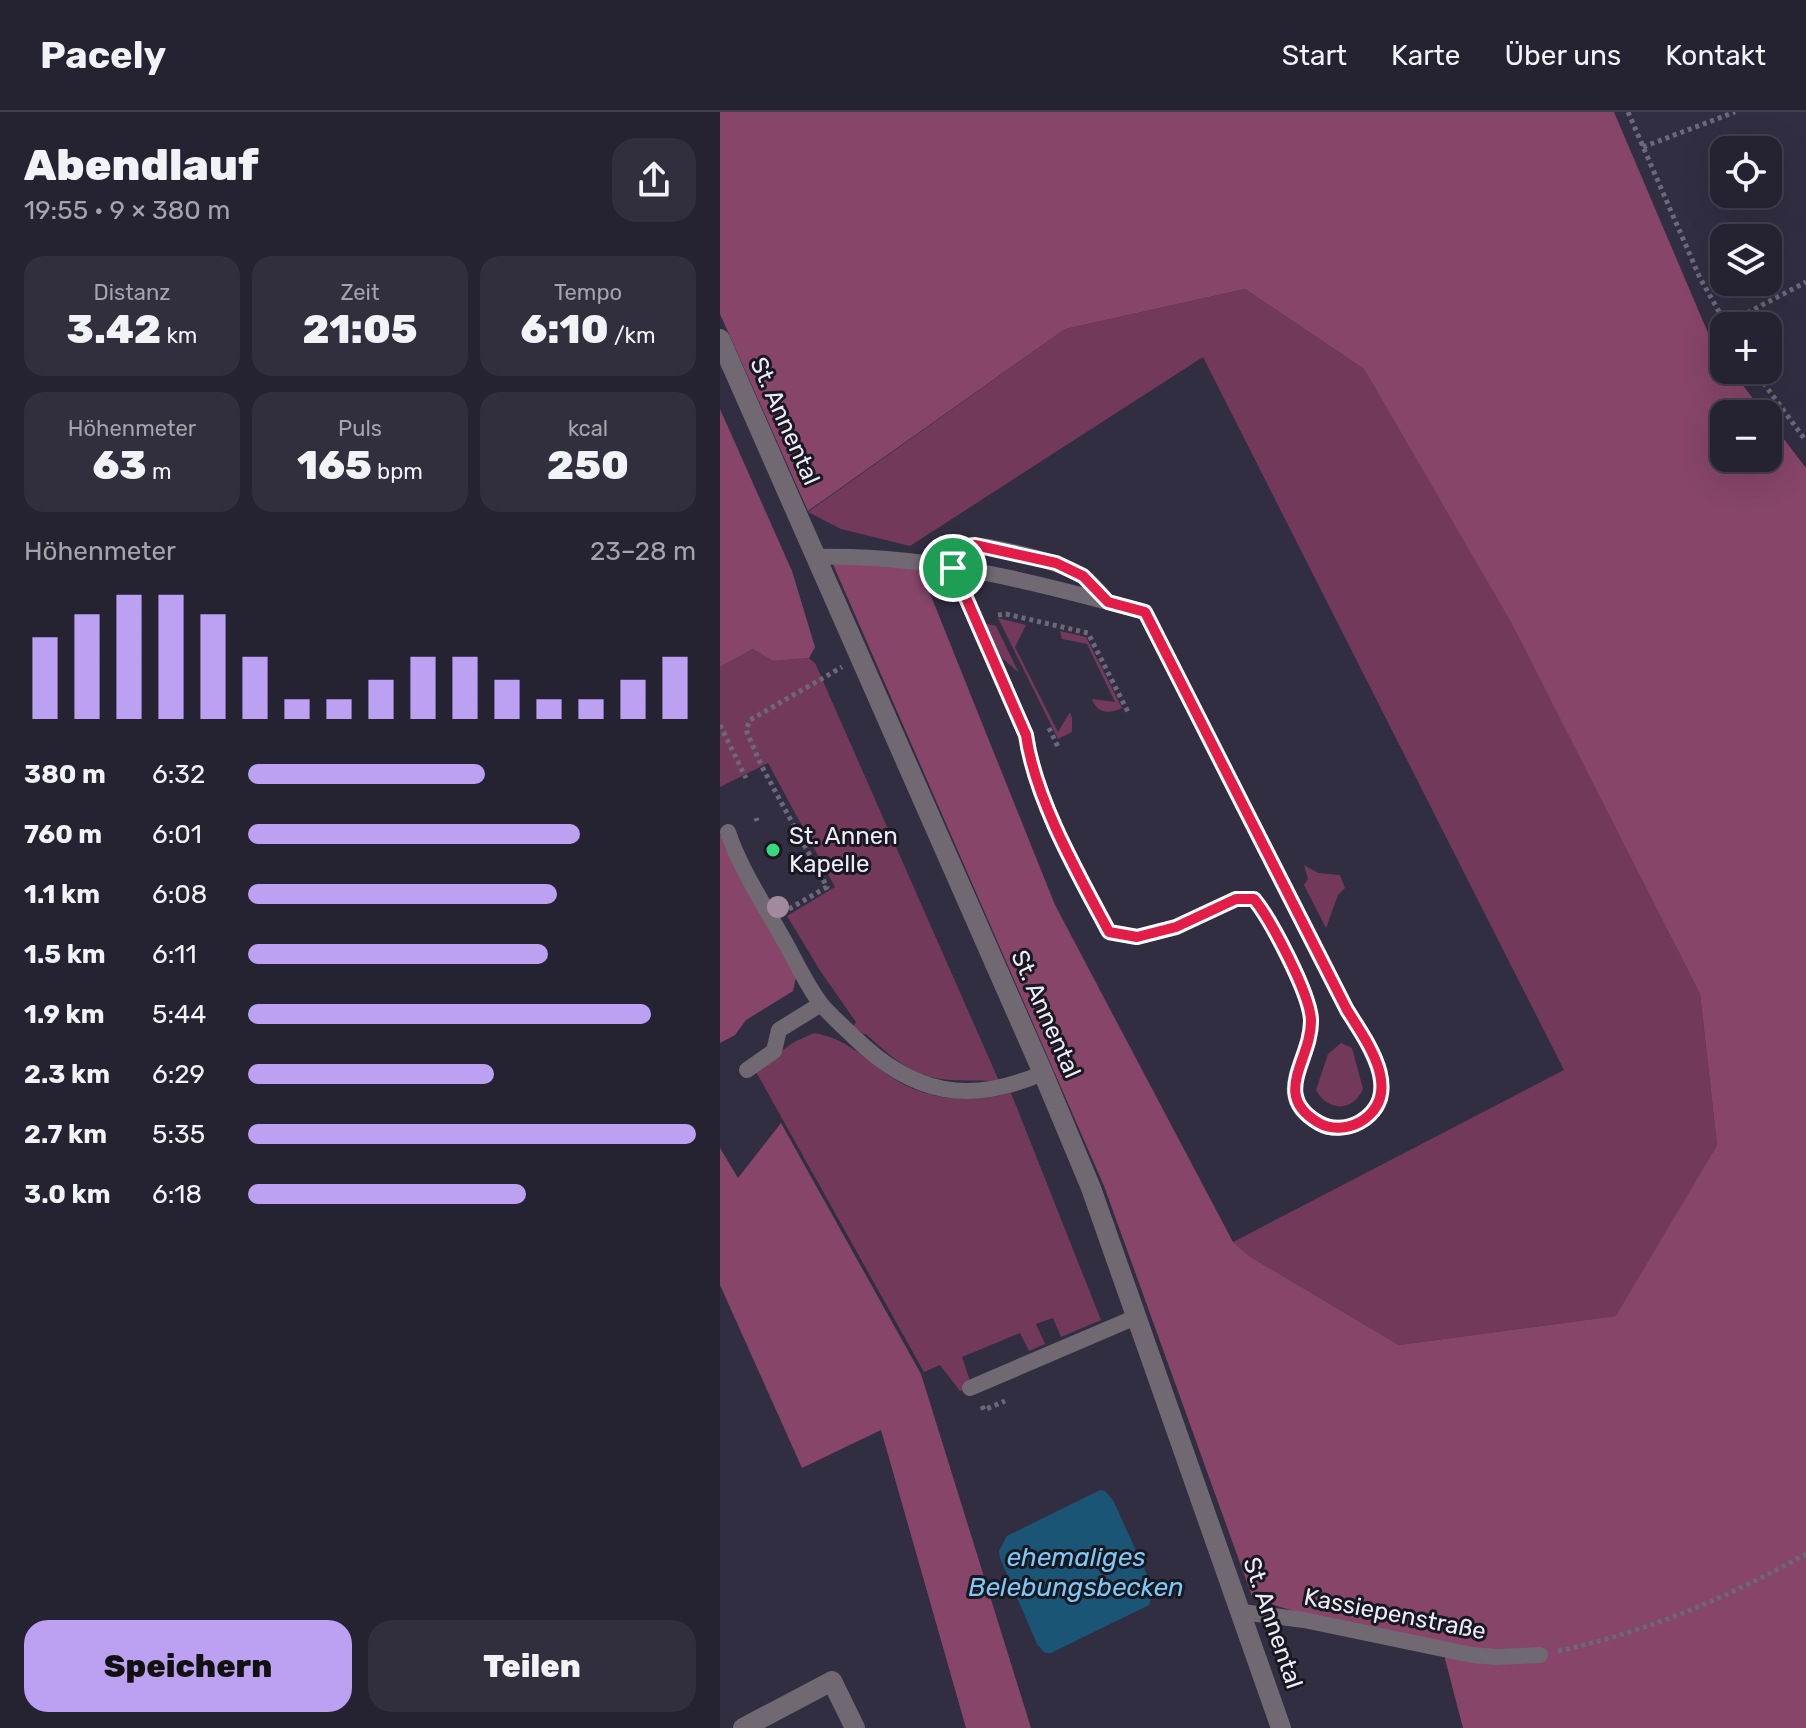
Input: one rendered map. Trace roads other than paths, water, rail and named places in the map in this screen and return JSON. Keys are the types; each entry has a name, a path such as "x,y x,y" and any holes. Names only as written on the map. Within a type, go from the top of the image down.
{"street":[{"name":"St. Annental","path":"720,339 818,557 1091,1188 1281,1728"},
{"path":"743,1728 832,1681 855,1728"}],"lane":[{"path":"818,557 857,556 919,561 946,566 1067,590 1108,602 1145,612 1347,1010 1375,1058 1382,1079 1381,1094 1373,1110 1351,1126 1326,1127 1307,1116 1297,1104 1294,1093 1297,1074 1304,1058 1311,1020 1308,1002 1267,914 1254,899 1236,899 1176,927 1137,937 1109,932 1068,852 1040,788 1030,763 1026,735 946,566 946,553 975,545 1056,563 1083,576 1108,602"},
{"path":"728,832 772,919 821,1004 889,1068 922,1085 950,1090 1008,1088 1043,1073"},
{"path":"747,1070 774,1051 779,1030 821,1004"},
{"path":"970,1388 1136,1317"},
{"name":"Kassiepenstraße","path":"1242,1612 1304,1620 1472,1655 1540,1655"}],"water":[{"name":"ehemaliges Belebungsbecken","path":"1100,1490 1113,1500 1152,1586 1149,1605 1051,1653 1045,1653 1037,1644 999,1551 1007,1536"}],"place":[{"name":"St. Annen Kapelle","path":"773,850"}]}
